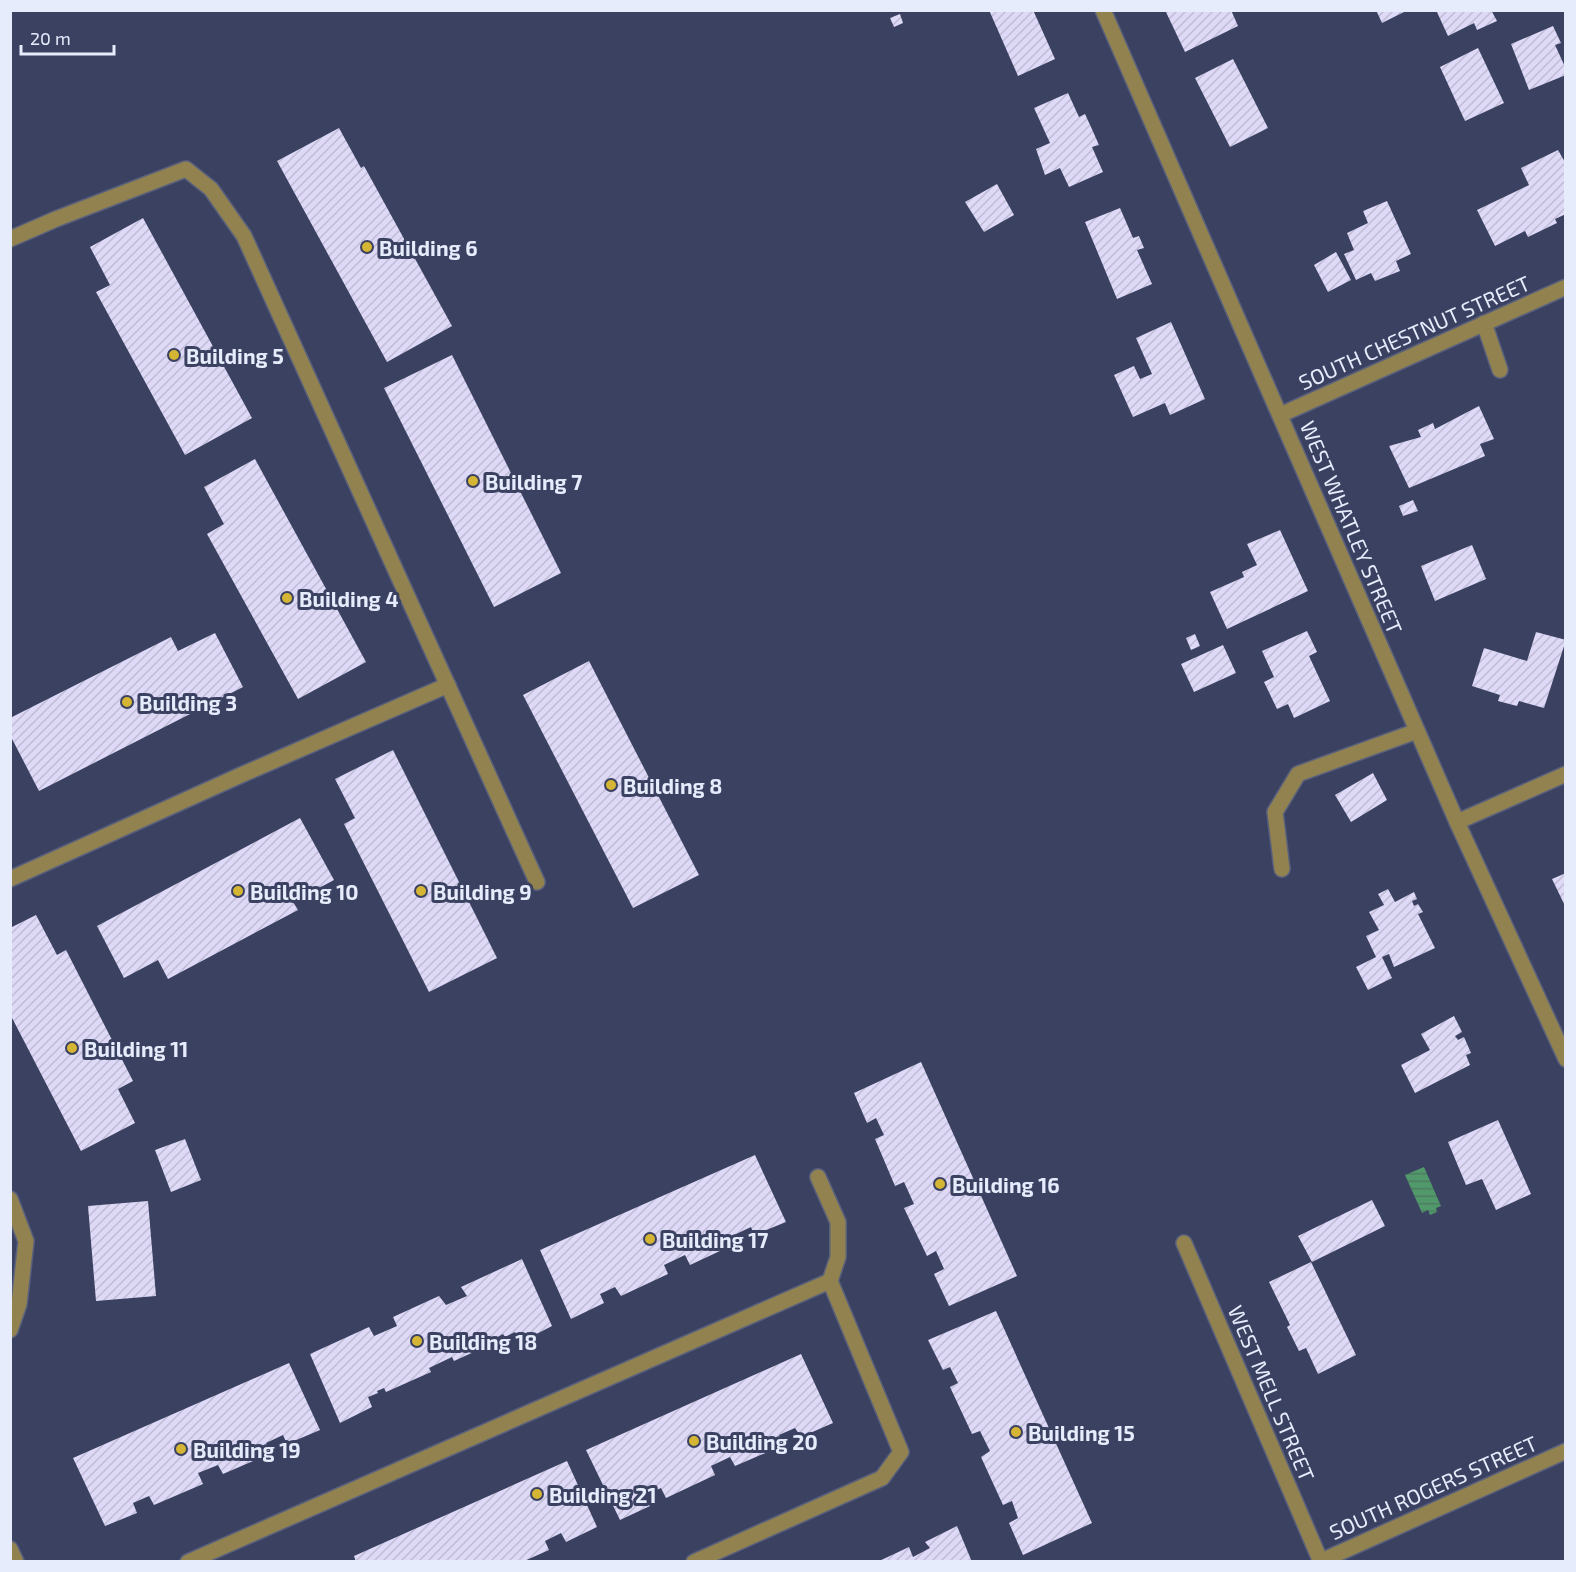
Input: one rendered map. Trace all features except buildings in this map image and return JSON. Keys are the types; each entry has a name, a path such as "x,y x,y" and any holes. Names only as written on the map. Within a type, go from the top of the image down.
{"street":[{"name":"WEST WHATLEY STREET","path":"1103,10 1457,822 1566,1059"},
{"path":"10,239 186,169 211,189 244,236 537,882"},
{"name":"SOUTH CHESTNUT STREET","path":"1280,415 1566,287"},
{"path":"1484,323 1500,370"},
{"path":"10,879 448,685"},
{"path":"1282,869 1275,812 1298,774 1417,731"},
{"path":"1457,822 1566,774"},
{"path":"694,1562 882,1478 902,1452 830,1281 838,1257 838,1222 818,1177"},
{"path":"10,1199 26,1241 19,1304 10,1330"},
{"name":"WEST MELL STREET","path":"1184,1243 1320,1561"},
{"path":"188,1562 830,1281"},
{"name":"SOUTH ROGERS STREET","path":"1320,1561 1566,1451"},
{"path":"10,1549 16,1562"}],"shaded area":[{"path":"1424,1167 1441,1206 1436,1208 1437,1212 1430,1215 1428,1210 1422,1213 1405,1175"}],"place":[{"name":"Building 6","path":"367,247"},
{"name":"Building 5","path":"174,355"},
{"name":"Building 7","path":"473,481"},
{"name":"Building 4","path":"287,598"},
{"name":"Building 3","path":"127,702"},
{"name":"Building 8","path":"611,785"},
{"name":"Building 10","path":"238,891"},
{"name":"Building 9","path":"421,891"},
{"name":"Building 11","path":"72,1048"},
{"name":"Building 16","path":"940,1184"},
{"name":"Building 17","path":"650,1239"},
{"name":"Building 18","path":"417,1341"},
{"name":"Building 15","path":"1016,1432"},
{"name":"Building 20","path":"694,1441"},
{"name":"Building 19","path":"181,1449"},
{"name":"Building 21","path":"537,1494"}]}
